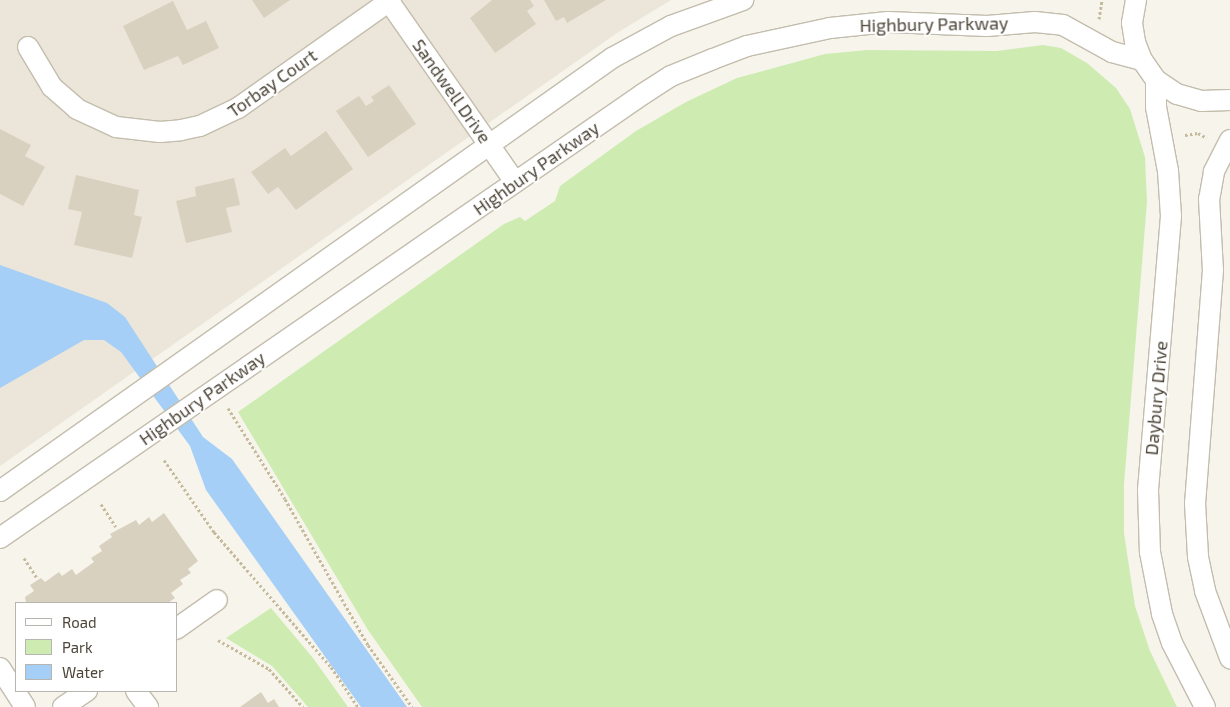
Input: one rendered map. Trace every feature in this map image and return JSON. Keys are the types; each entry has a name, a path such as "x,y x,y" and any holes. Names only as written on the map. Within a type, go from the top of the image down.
{"street":[{"name":"Sandwell Drive","path":"390,0 515,182"},
{"name":"Torbay Court","path":"28,47 52,88 77,109 116,127 160,132 181,130 200,126 238,108 390,0"},
{"path":"0,491 488,144 640,41 678,23 743,0"},
{"path":"1136,0 1132,23 1142,60 1156,80 1177,94 1201,102 1230,100"},
{"name":"Highbury Parkway","path":"0,538 671,76 747,46 792,34 888,22 987,26 1050,22 1076,30 1112,52 1142,60"},
{"name":"Daybury Drive","path":"1156,80 1156,107 1168,171 1171,216 1148,490 1150,552 1162,614 1172,643 1205,707"},
{"path":"1221,140 1209,199 1213,270 1195,503 1198,557 1205,591 1230,658"},
{"path":"178,628 218,600"},
{"path":"0,668 15,691"},
{"path":"15,692 25,707"},
{"path":"63,707 85,692"},
{"path":"137,692 148,707"}],"path":[{"path":"1095,27 1102,12 1102,0"},
{"path":"1179,136 1198,133 1221,140"},
{"path":"228,408 285,499 364,638 412,707"},
{"path":"164,460 214,532 331,667 358,707"},
{"path":"101,504 116,527"},
{"path":"24,558 37,578"},
{"path":"218,640 269,669 303,707"}],"shaded area":[{"path":"0,0 671,0 617,33 0,466"}],"green space":[{"path":"1043,45 1061,48 1087,63 1116,88 1130,109 1145,157 1147,202 1124,484 1124,533 1135,606 1150,651 1177,707 422,707 368,630 238,412 504,224 520,217 525,221 555,201 560,186 636,131 686,102 737,78 825,54 867,50 997,51"},
{"path":"271,608 313,658 348,707 308,707 272,666 226,638"}],"water":[{"path":"0,265 107,303 125,317 203,437 232,459 407,707 361,707 206,490 190,446 121,352 104,340 84,340 0,388"}],"building":[{"path":"252,0 290,0 264,18"},
{"path":"492,0 530,0 534,6 527,11 536,24 495,53 470,18"},
{"path":"544,0 606,0 567,23 564,17 556,21"},
{"path":"173,1 187,30 206,21 219,48 183,65 178,56 144,70 123,26"},
{"path":"389,85 416,124 368,157 336,111 359,96 366,106 374,101 371,97"},
{"path":"0,129 31,145 25,156 45,167 23,206 0,194"},
{"path":"326,131 353,169 296,210 278,187 268,194 251,172 285,148 291,156"},
{"path":"76,175 139,190 134,215 142,217 132,258 74,245 82,212 68,209"},
{"path":"234,178 240,205 226,208 232,232 186,243 176,201 196,196 195,187"},
{"path":"164,513 198,561 188,569 191,573 180,580 183,584 171,593 175,598 169,602 26,602 25,597 34,591 30,585 41,578 45,582 59,572 62,576 72,569 76,575 94,562 91,558 102,551 99,546 112,537 110,534 136,520 139,525 149,517 152,522"},
{"path":"261,692 268,703 274,699 279,707 240,707"}]}
